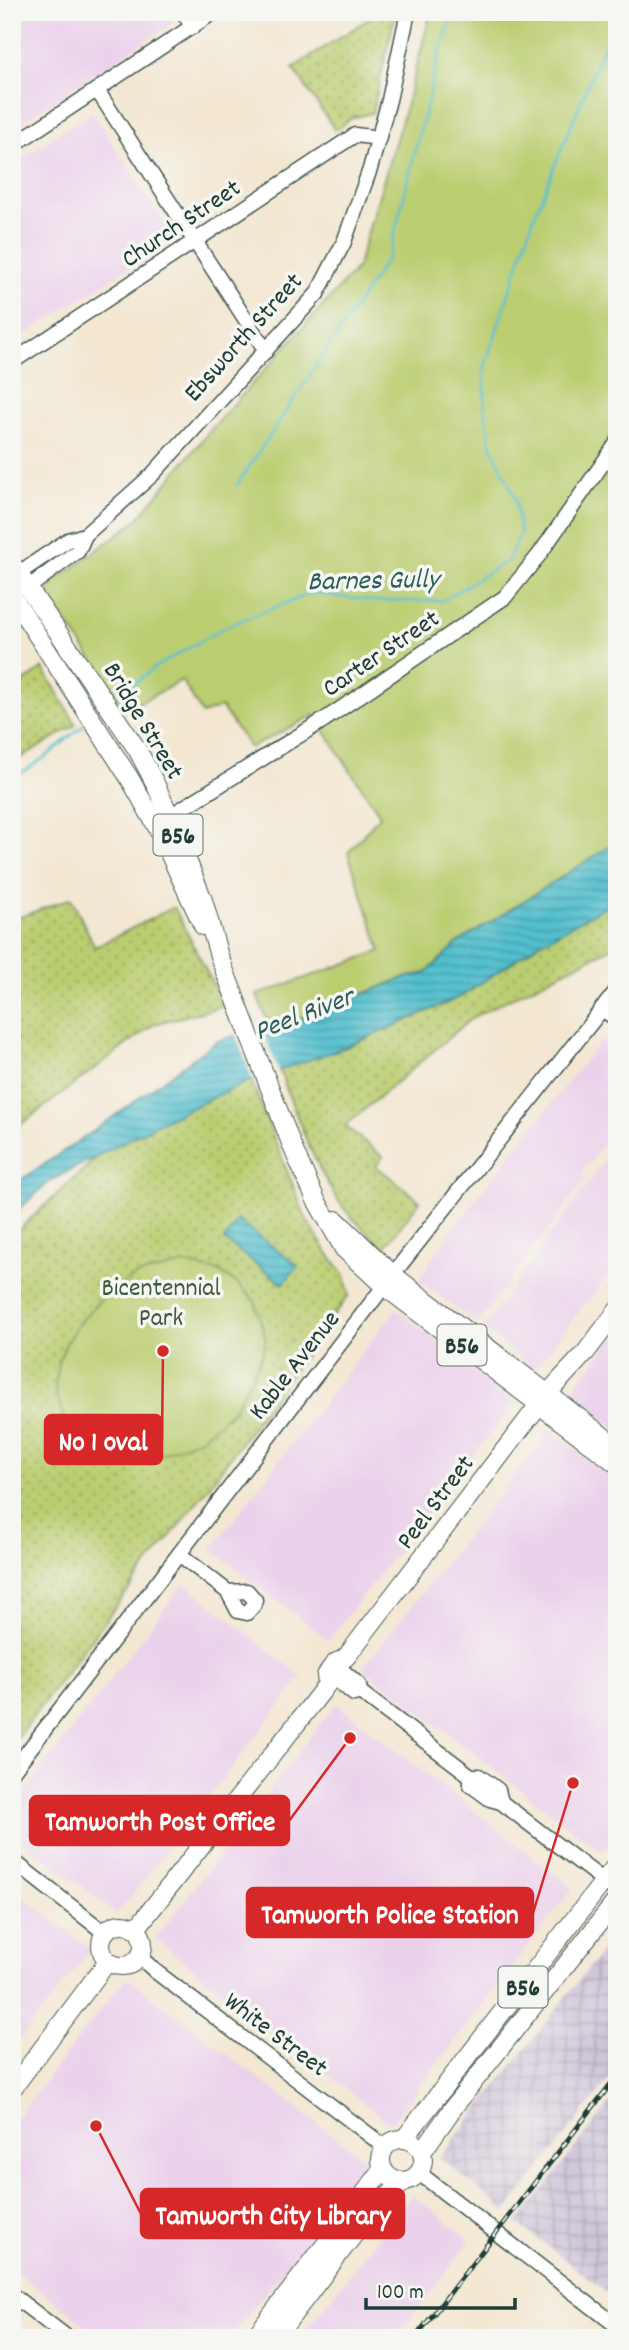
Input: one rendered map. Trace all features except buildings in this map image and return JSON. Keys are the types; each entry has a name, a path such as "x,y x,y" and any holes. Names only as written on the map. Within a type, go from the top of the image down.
{"main road":[{"name":"Bridge Street","path":"18,575 44,609 155,781 163,821 192,905 219,956 294,1152 316,1200 344,1249 388,1280"},
{"name":"Ebsworth Street","path":"13,597 18,575"},
{"name":"Bridge Street","path":"13,597 103,736 163,821"},
{"name":"B56","path":"388,1280 544,1398 617,1447"},
{"name":"Peel Street","path":"564,1374 579,1347 617,1298"},
{"name":"Peel Street","path":"136,1929 338,1673 544,1398 586,1352 617,1311"},
{"name":"B56","path":"544,1398 617,1464"},
{"name":"B56","path":"385,2147 397,2139 404,2139 610,1887 617,1864"},
{"name":"B56","path":"412,2177 423,2159 422,2152 456,2104 617,1900"},
{"path":"118,1925 136,1929 142,1942 139,1956 130,1964 122,1966 108,1961 102,1948 105,1933 118,1925"},
{"path":"12,2089 108,1961"},
{"path":"404,2139 415,2143 422,2152"},
{"path":"385,2147 381,2158 383,2169 392,2179 412,2177"},
{"path":"254,2338 383,2169"},
{"path":"275,2338 365,2220 379,2204 412,2177"}],"street":[{"path":"183,12 193,27"},
{"path":"12,146 214,12"},
{"name":"Ebsworth Street","path":"18,575 78,551 85,535 152,475 304,310 326,279 351,223 379,138 408,12"},
{"path":"97,90 266,351"},
{"name":"Church Street","path":"12,362 355,135 379,138"},
{"name":"Carter Street","path":"163,821 324,720 505,597 533,564 617,443"},
{"name":"Kable Avenue","path":"12,1772 388,1280 617,990"},
{"path":"602,1008 617,1020"},
{"path":"179,1554 228,1592"},
{"path":"338,1673 354,1694 360,1692 471,1776 471,1785 491,1799 501,1802 610,1887"},
{"path":"12,1860 105,1933"},
{"name":"White Street","path":"139,1956 385,2147"},
{"path":"412,2177 617,2326"},
{"path":"12,2295 68,2338"},
{"path":"42,2338 52,2325"}],"shaded area":[{"path":"12,12 167,12 174,22 12,129"},
{"path":"92,112 174,238 12,343 12,165"},
{"path":"601,1040 617,1052 617,1127 581,1174 586,1179 477,1324 418,1280 452,1230"},
{"path":"617,1143 617,1264 534,1369 483,1328"},
{"path":"396,1309 515,1402 328,1640 211,1549"},
{"path":"617,1333 617,1430 570,1393"},
{"path":"550,1430 617,1483 617,1832 602,1852 363,1668"},
{"path":"184,1583 302,1677 117,1914 12,1832 12,1808"},
{"path":"336,1704 573,1888 391,2124 155,1939"},
{"path":"12,1889 91,1949 12,2050"},
{"path":"617,1932 617,2069 506,2212 440,2158"},
{"path":"126,1977 368,2162 230,2338 102,2338 12,2268 12,2124"},
{"path":"617,2094 617,2281 608,2293 517,2223"},
{"path":"412,2195 471,2240 396,2338 299,2338"}],"green space":[{"path":"379,12 396,12 372,113 352,118 335,130 293,68"},
{"path":"431,12 617,12 617,842 459,942 426,973 403,978 300,1019 270,1027 257,995 381,951 348,853 380,815 314,715 250,748 221,707 202,714 182,680 126,710 47,593 55,581 136,521 207,434 357,268 407,103"},
{"path":"43,668 76,725 12,763 12,691"},
{"path":"71,898 95,947 174,907 224,1006 154,1024 12,1131 12,920"},
{"path":"617,900 617,945 473,1017 345,1126 383,1157 376,1166 420,1201 384,1248 347,1212 322,1174 279,1069 346,1047 460,997 540,943"},
{"name":"Bicentennial Park","path":"247,1070 307,1221 345,1275 349,1295 204,1493 12,1745 12,1236 125,1131"},
{"path":"184,1264 218,1271 239,1285 255,1301 266,1340 259,1363 233,1410 201,1438 157,1456 123,1457 89,1447 66,1424 55,1391 58,1362 68,1340 82,1319 105,1295 137,1275"}],"water":[{"path":"617,842 617,900 540,943 460,997 346,1047 249,1081 163,1121 52,1180 12,1215 12,1189 22,1179 95,1130 217,1041 300,1019 404,978 426,973 459,942"},
{"path":"238,1220 298,1266 283,1284 224,1240"}],"pier":[{"path":"261,1025 279,1073 254,1083 235,1033"}],"waterway":[{"path":"237,485 389,256 439,55 454,12"},
{"name":"Barnes Gully","path":"112,702 154,668 225,627 312,593 374,601 442,601 508,560 520,534 516,500 491,444 485,411 485,366 535,214 601,52 617,30"},
{"name":"Barnes Gully","path":"12,779 47,756 85,724"}],"railway":[{"path":"415,2338 617,2076"}],"place":[{"name":"No 1 oval","path":"163,1351"},
{"name":"Tamworth Post Office","path":"350,1738"},
{"name":"Tamworth Police Station","path":"573,1783"},
{"name":"Tamworth City Library","path":"96,2126"}],"water label":[{"name":"Peel River","path":"303,1012"}]}
